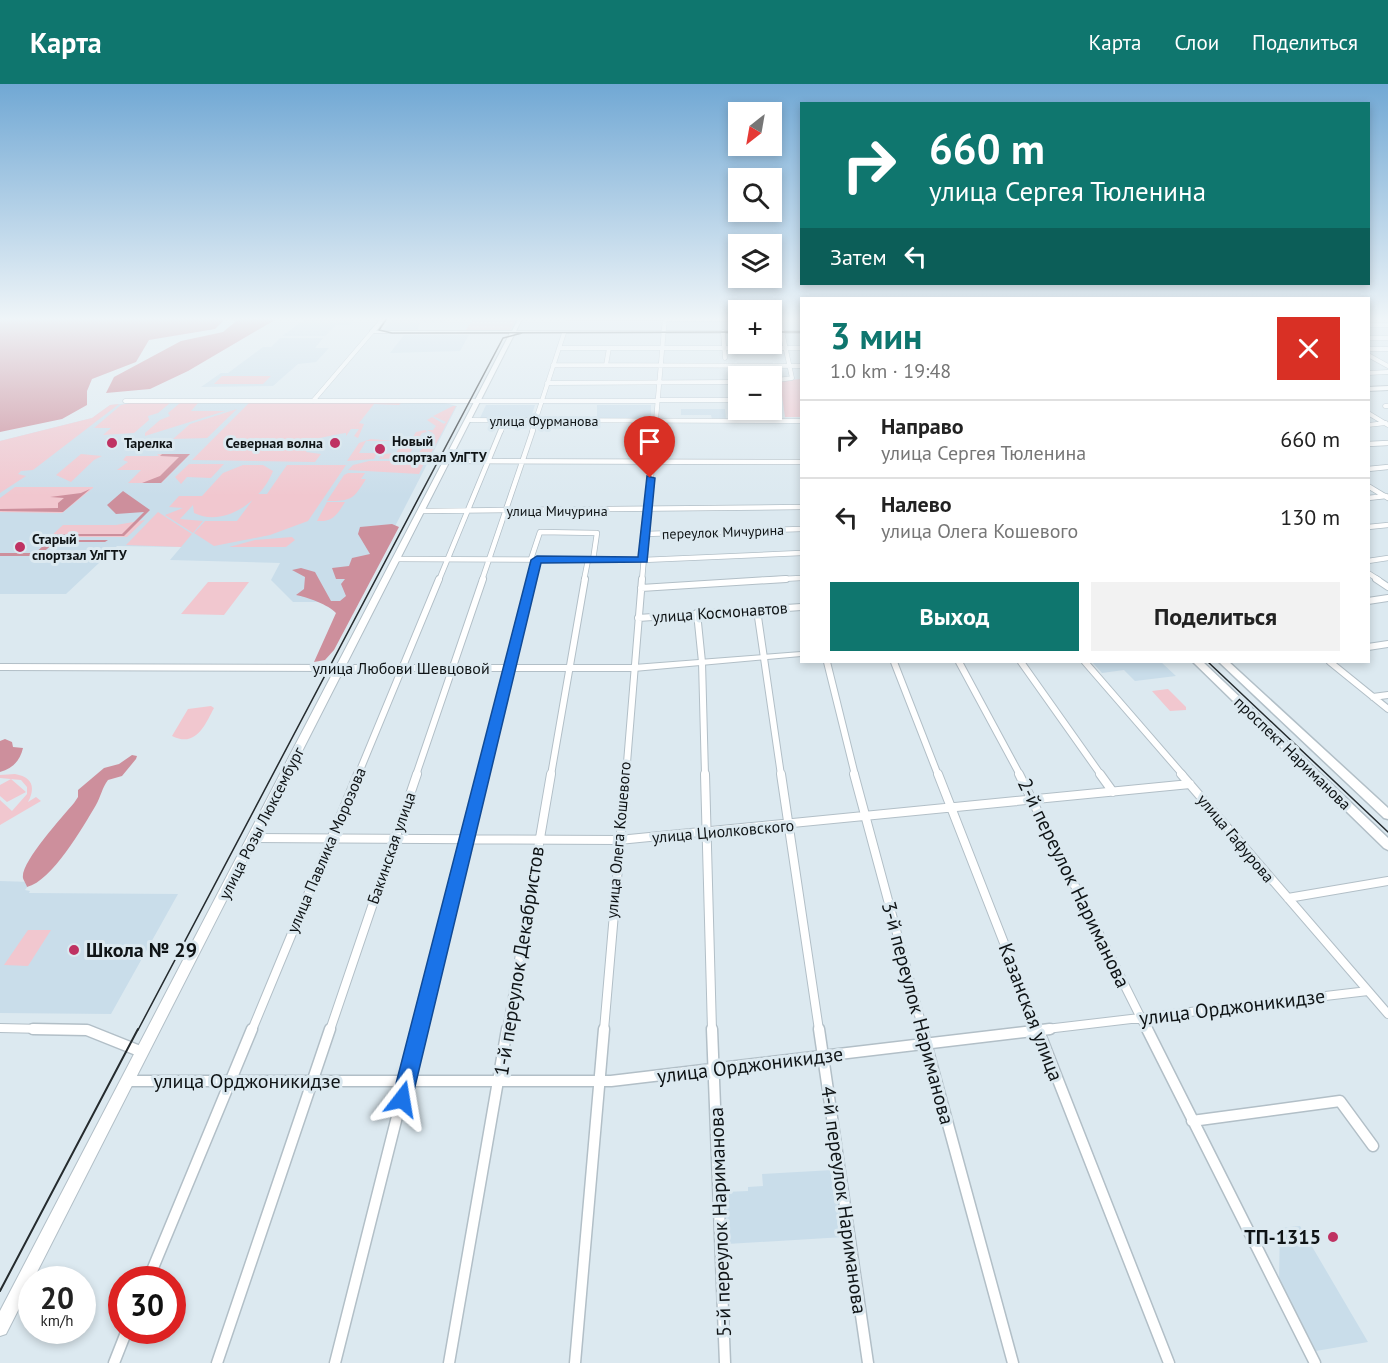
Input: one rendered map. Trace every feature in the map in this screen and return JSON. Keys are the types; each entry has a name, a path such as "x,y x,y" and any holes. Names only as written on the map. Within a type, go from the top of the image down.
{"main road":[{"name":"улица Розы Люксембург","path":"0,1328 490,377"},
{"path":"1370,389 1388,388"},
{"name":"улица Любови Шевцовой","path":"342,668 634,668 800,654"},
{"name":"проспект Нариманова","path":"1199,663 1388,845"},
{"name":"проспект Нариманова","path":"1225,663 1388,815"}],"street":[{"path":"313,401 334,377"},
{"name":"Бакинская улица","path":"217,1363 523,461 549,377"},
{"name":"улица Олега Кошевого","path":"575,1363 659,377"},
{"path":"547,383 728,382"},
{"path":"125,401 728,400"},
{"path":"1370,414 1387,424"},
{"name":"улица Фурманова","path":"468,420 800,421"},
{"name":"улица Павлика Морозова","path":"154,1266 505,421"},
{"path":"1370,424 1387,424"},
{"path":"1370,444 1388,443"},
{"path":"447,461 800,462"},
{"path":"1370,468 1388,467"},
{"path":"1370,487 1387,496"},
{"path":"1370,498 1387,496"},
{"name":"улица Мичурина","path":"422,511 800,507"},
{"path":"1370,527 1388,525"},
{"name":"переулок Мичурина","path":"645,534 800,529"},
{"name":"1-й переулок Декабристов","path":"449,1363 499,1081 538,840 597,533 540,532 534,559"},
{"path":"397,559 643,560 800,553"},
{"path":"1370,561 1388,558"},
{"path":"335,1363 511,668 534,559"},
{"path":"1370,574 1388,587"},
{"path":"641,588 800,578"},
{"path":"1370,601 1388,598"},
{"name":"улица Космонавтов","path":"638,618 800,607"},
{"name":"4-й переулок Нариманова","path":"756,610 868,1363"},
{"name":"5-й переулок Нариманова","path":"697,614 702,662 725,1363"},
{"path":"1370,647 1388,644"},
{"name":"3-й переулок Нариманова","path":"827,663 865,817 1014,1363"},
{"name":"Казанская улица","path":"894,663 1169,1363"},
{"name":"2-й переулок Нариманова","path":"960,663 1034,800 1192,1121 1315,1363"},
{"path":"1022,663 1113,792"},
{"name":"улица Гафурова","path":"1086,663 1388,1014"},
{"path":"1331,663 1388,709"},
{"name":"улица Любови Шевцовой","path":"0,667 342,668"},
{"path":"1373,697 1388,694"},
{"name":"улица Циолковского","path":"253,838 619,840 1190,784"},
{"path":"1288,898 1388,881"},
{"name":"улица Орджоникидзе","path":"128,1081 599,1081 1368,991"},
{"name":"улица Орджоникидзе","path":"0,1028 87,1030 142,1052"},
{"path":"1192,1121 1340,1101 1373,1146"},
{"path":"114,1363 121,1344"}],"shaded area":[{"path":"0,377 98,377 92,379 87,391 87,405 62,419 0,432"},
{"path":"114,377 176,377 150,389 106,393"},
{"path":"216,377 284,377 273,386 201,387"},
{"path":"221,377 270,377 263,384 214,384"},
{"path":"800,379 800,417 785,417 782,381"},
{"path":"129,403 445,403 457,406 356,602 293,602 271,580 280,563 170,560 181,547 117,546 66,594 0,594 0,441 92,418 110,405"},
{"path":"170,403 158,413 148,416 149,420 134,433 103,435 111,428 94,428 121,405"},
{"path":"180,403 198,403 191,411 225,411 145,436 145,433 160,420 170,416 168,413"},
{"path":"249,403 401,403 399,405 374,404 359,423 364,424 358,438 354,436 359,429 351,429 346,436 346,433 315,439 306,452 321,454 315,462 192,460"},
{"path":"119,404 33,470 21,471 18,474 26,476 0,493 0,441 92,418 110,405"},
{"path":"486,405 535,405 530,420 479,420"},
{"path":"597,405 651,405 651,419 597,418"},
{"path":"456,406 428,459 415,458 433,433 427,430 433,430 436,426 427,420 432,417 444,424 446,422 433,416"},
{"path":"237,409 207,438 173,439 190,424"},
{"path":"681,409 725,409 726,419 712,419 711,415 681,415"},
{"path":"425,430 427,432 422,433 410,453 413,455 411,458 379,459 381,456 383,458 384,454 396,453 401,445 408,445 416,432"},
{"path":"371,439 394,441 366,441 359,453 377,453 374,459 347,461 359,443"},
{"path":"81,454 102,456 94,460 71,482 56,475"},
{"path":"157,454 190,454 161,483 128,483 141,470 117,470 128,462 123,460 126,456 159,456"},
{"path":"162,454 190,454 161,483 142,483 160,476 179,457 160,456"},
{"path":"369,461 425,461 419,474 348,470 353,465"},
{"path":"189,464 224,464 211,478 187,477 181,484 175,477"},
{"path":"243,465 263,465 273,471 260,492 241,508 230,514 206,517 194,513 193,505 180,519 203,521 193,533 165,515 183,508 169,507 179,496 202,496 223,473"},
{"path":"287,465 346,465 308,521 270,535 214,546 194,533 205,521 237,521 257,494 267,494"},
{"path":"365,473 361,479 366,479 351,498 327,501 344,475"},
{"path":"15,487 93,488 62,513 0,512 0,498"},
{"path":"90,489 63,512 0,511 0,509 58,508 58,503 64,498 50,497 81,493"},
{"path":"123,491 150,510 124,536 53,536 55,534 122,534 144,512 116,514 107,505"},
{"path":"327,502 345,502 334,517 317,521"},
{"path":"158,512 192,534 181,547 126,545"},
{"path":"145,520 127,537 50,537 63,525 116,525"},
{"path":"392,524 399,527 334,650 325,660 314,662 336,613 318,602 296,595 304,589 305,577 292,570 301,568 315,572 331,601 340,601 346,596 341,584 345,579 336,579 332,568 349,566 352,558 370,554 358,534 360,527"},
{"path":"292,537 295,540 286,547 229,547 255,540"},
{"path":"50,540 108,540 105,542 55,542 39,556 0,556 0,553 35,553"},
{"path":"208,582 249,582 224,615 181,614"},
{"path":"1093,663 1162,663 1176,676 1135,681 1124,670 1102,673"},
{"path":"1168,689 1186,707 1186,710 1170,711 1152,691"},
{"path":"211,706 214,708 199,733 187,739 172,736 188,709"},
{"path":"5,739 12,742 13,747 23,748 15,763 0,772 0,741"},
{"path":"132,755 137,756 136,759 122,776 108,780 96,805 66,852 46,875 37,883 27,887 23,878 28,862 74,803 78,797 78,790 104,768 119,764"},
{"path":"15,774 29,780 31,784 32,792 28,802 36,797 41,801 0,825 0,800 12,811 27,794 27,787 21,780 0,778 0,775"},
{"path":"11,779 26,792 7,802 0,796 0,785"},
{"name":"Школа № 29","path":"0,881 31,882 25,890 30,891 29,893 178,894 111,1014 0,1013"},
{"path":"28,930 51,930 28,966 4,965"},
{"path":"833,1170 844,1237 727,1244 725,1192 748,1191 748,1187 763,1186 762,1174"},
{"path":"1300,1226 1368,1342 1316,1351 1279,1280 1280,1228"}],"tram line":[{"path":"138,1030 483,377"},
{"path":"1209,663 1388,832"},
{"path":"0,1291 138,1029"}],"place":[{"name":"Тарелка","path":"112,443"},
{"name":"Северная волна","path":"335,443"},
{"name":"Новый спортзал УлГТУ","path":"380,449"},
{"name":"Старый спортзал УлГТУ","path":"20,547"},
{"name":"Школа № 29","path":"74,950"},
{"name":"ТП-1315","path":"1333,1237"}],"route":[{"path":"402,1099 464,852 467,832 537,560 643,560 650,478"}]}
